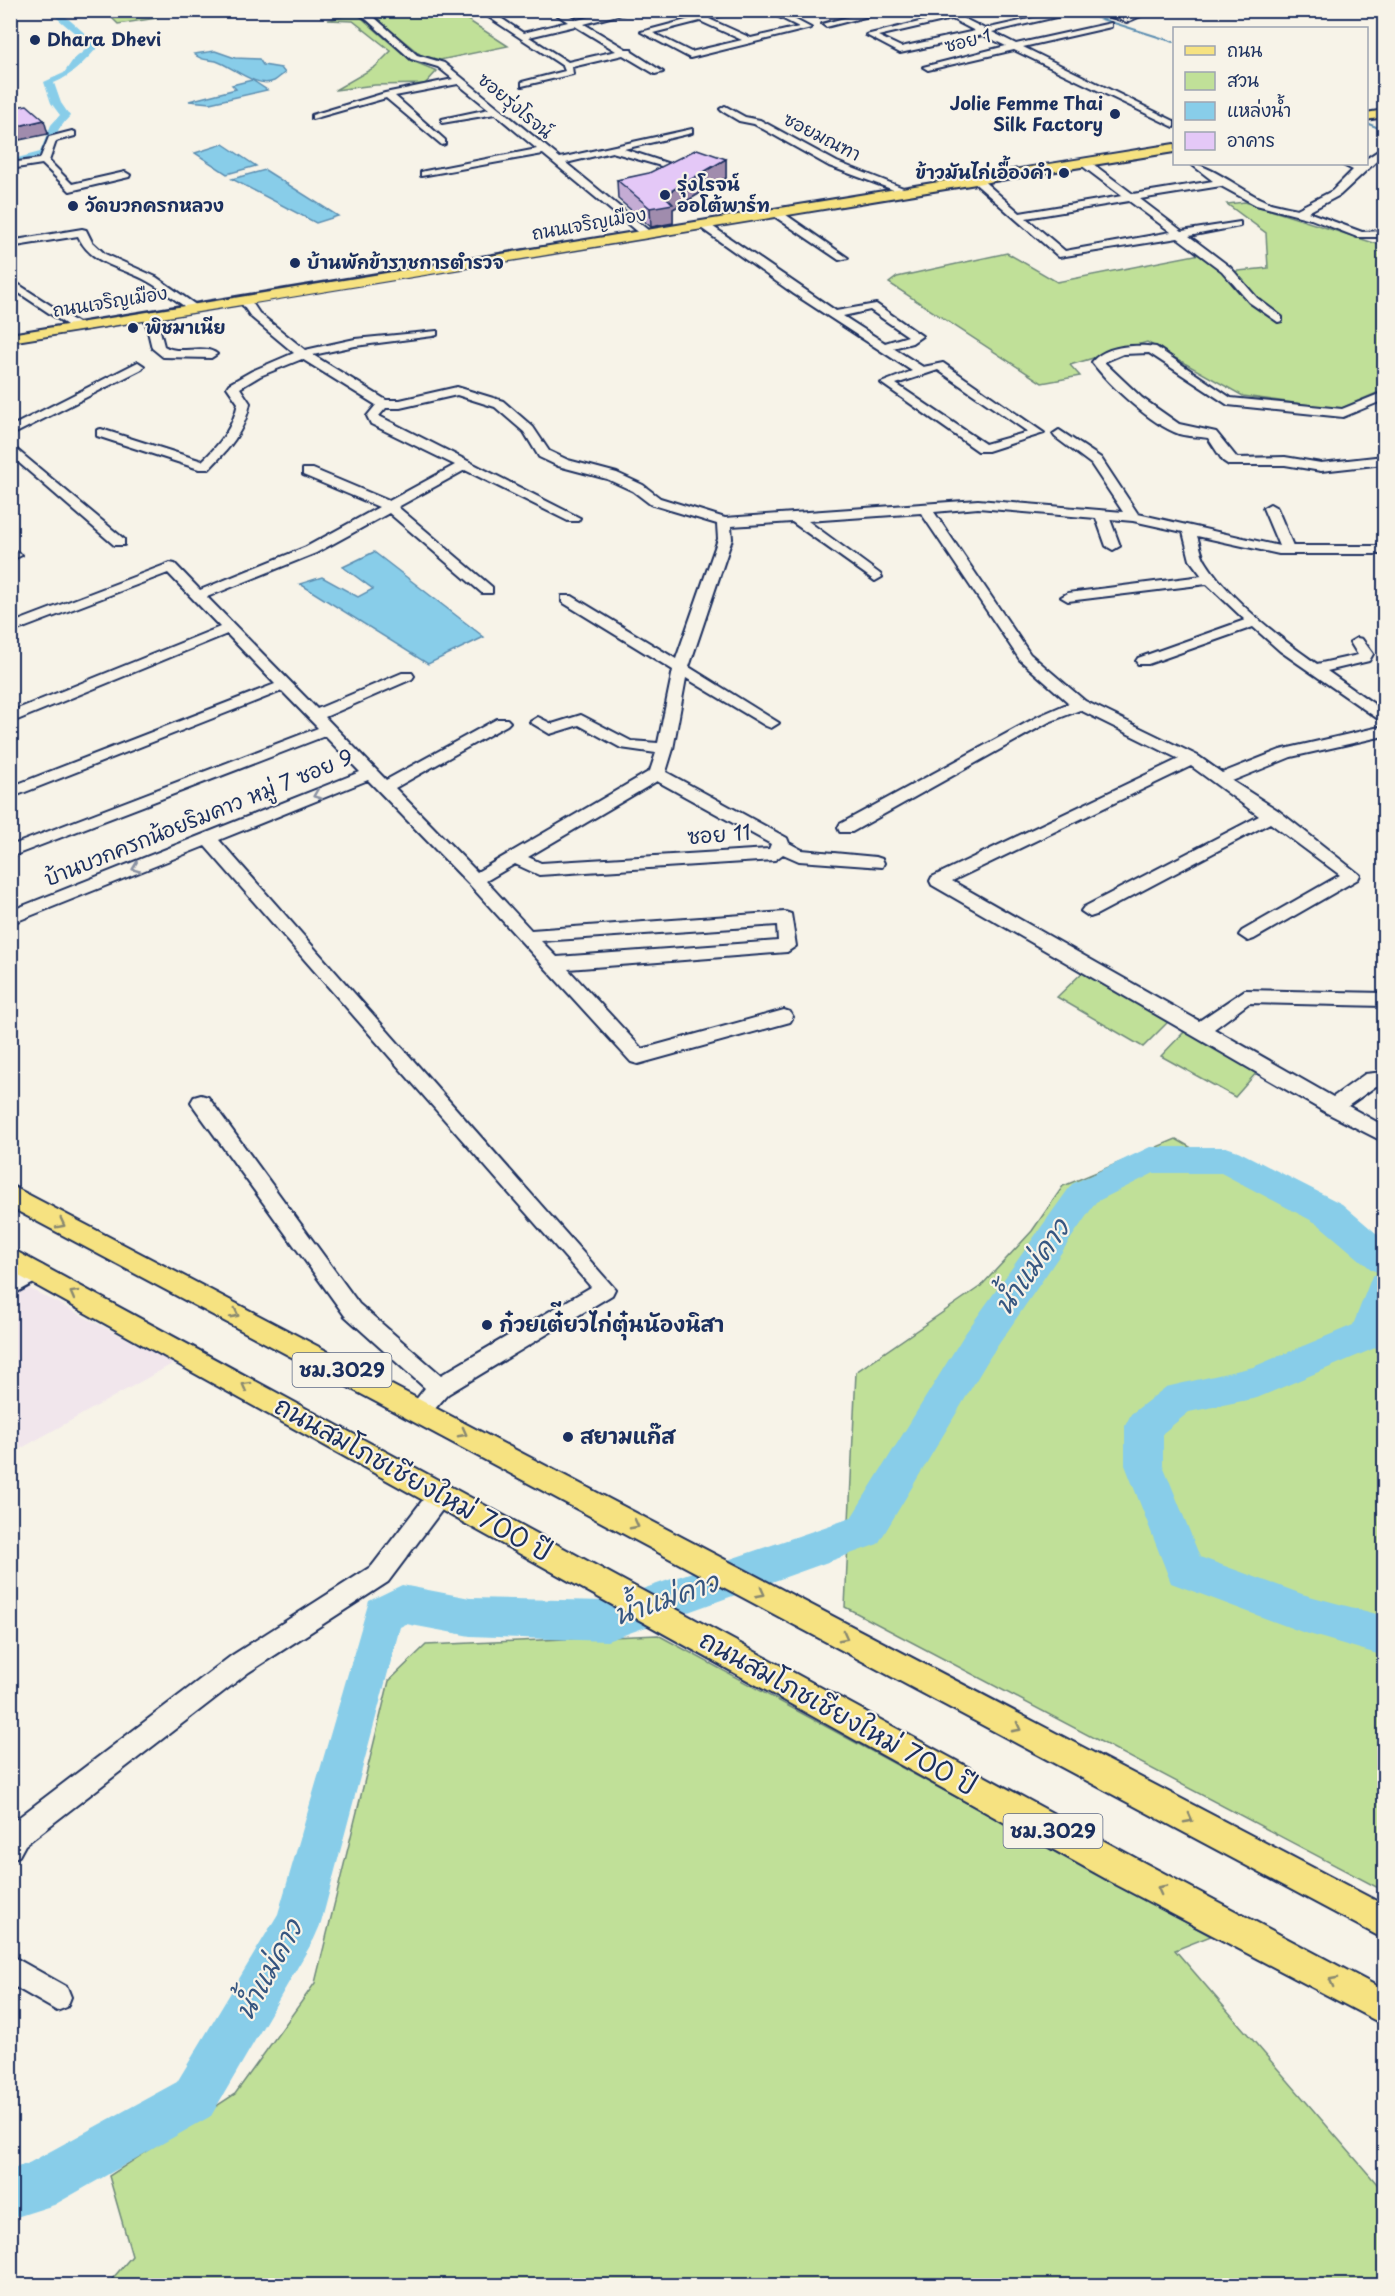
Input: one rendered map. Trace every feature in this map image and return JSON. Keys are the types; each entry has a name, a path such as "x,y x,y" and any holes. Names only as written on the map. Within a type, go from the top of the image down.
{"main road":[{"path":"1368,117 1384,114"},
{"name":"ถนนเจริญเมือง","path":"10,338 459,267 645,233 1173,148"},
{"name":"ชม.3029","path":"10,1196 419,1410 1384,1923"},
{"name":"ถนนสมโภชเชียงใหม่ 700 ปี","path":"10,1258 1129,1873 1384,2008"}],"street":[{"name":"ซอยรุ่งโรจน์","path":"360,10 414,57 441,65 645,233"},
{"path":"482,10 567,65 570,72 525,84"},
{"path":"554,10 658,72"},
{"path":"521,36 632,10"},
{"path":"737,10 645,32 690,55 807,28 769,10"},
{"path":"826,24 888,10"},
{"path":"939,10 1173,124"},
{"path":"983,10 870,35 900,50 1065,14"},
{"path":"1092,10 1127,19 1151,10"},
{"path":"702,19 750,41"},
{"name":"ซอย 1","path":"928,67 1108,25"},
{"path":"645,47 666,42"},
{"path":"567,65 634,50"},
{"path":"315,117 388,95 459,81"},
{"path":"388,95 442,142"},
{"name":"ซอยมณฑา","path":"725,109 742,119 757,122 851,172 880,180 906,191"},
{"path":"445,121 496,111"},
{"path":"556,162 689,131"},
{"path":"44,161 52,139 72,134"},
{"path":"610,148 678,170"},
{"path":"1368,163 1384,150"},
{"path":"426,174 543,151"},
{"path":"10,166 44,161"},
{"path":"44,161 70,188 125,175"},
{"path":"1084,162 1226,269 1253,300 1278,319"},
{"path":"1197,165 1222,183 1260,203 1298,213 1361,235 1384,234"},
{"path":"1349,165 1360,169"},
{"path":"1298,213 1336,193 1365,165"},
{"path":"976,180 1063,255 1236,225"},
{"path":"1019,216 1222,183"},
{"path":"775,213 843,258"},
{"path":"702,224 834,315 922,372"},
{"path":"10,244 82,232 86,246 101,257 151,278 194,308"},
{"path":"10,282 78,327"},
{"path":"245,300 255,315 301,353 382,404 400,404 457,392 470,393 499,404 529,430 544,454 563,463 612,476 638,488 655,501 724,522 926,510 978,504 1133,517 1240,543 1288,550 1384,550"},
{"path":"834,315 872,306 916,336 908,341 884,347"},
{"path":"150,315 158,348 167,354 211,354"},
{"path":"101,433 204,466 226,446 241,422 244,403 233,387 260,370 301,353 356,340 433,333"},
{"path":"1384,396 1343,413 1228,401 1158,353 1142,349 1103,357 1098,362 1123,388 1172,425 1187,432 1212,435 1230,461 1242,463 1285,461 1321,467 1384,460"},
{"path":"10,432 138,366"},
{"path":"939,366 1038,433 983,448 887,383 922,372 939,366"},
{"path":"382,404 373,416 375,421 573,518"},
{"path":"1059,434 1096,461 1133,517"},
{"path":"10,448 119,542"},
{"path":"198,596 311,550 465,465"},
{"path":"308,472 388,506 487,590"},
{"path":"1270,508 1288,550"},
{"path":"926,510 1025,657 1080,704 1192,759 1273,815 1352,875 1248,935"},
{"path":"1101,513 1113,546"},
{"path":"794,517 875,578"},
{"path":"475,880 657,774 665,749 681,667 725,539 724,522"},
{"path":"1189,530 1197,560 1211,579 1285,648 1384,718"},
{"path":"10,629 170,567 475,880 638,1057 784,1017"},
{"path":"1068,597 1211,579"},
{"path":"567,599 771,723"},
{"path":"1143,661 1256,621"},
{"path":"10,718 230,628"},
{"path":"1315,669 1364,658 1366,654 1357,642"},
{"path":"315,716 407,676"},
{"path":"10,792 285,685"},
{"path":"846,828 1044,719 1080,704"},
{"path":"538,722 550,729 581,720 627,745 665,749"},
{"path":"385,788 502,722"},
{"path":"10,852 328,729"},
{"path":"1222,779 1286,753 1384,731"},
{"path":"1192,759 939,881 1384,1135"},
{"name":"บ้านบวกครกน้อยริมคาว หมู่ 7 ซอย 9","path":"10,918 371,773"},
{"name":"ซอย 11","path":"515,857 539,869 775,854 780,842 657,774"},
{"path":"1090,911 1273,815"},
{"path":"208,839 605,1289 440,1387 419,1410"},
{"path":"779,845 799,855 876,863"},
{"path":"526,936 785,918 787,946 553,964"},
{"path":"1200,1030 1245,996 1384,999"},
{"path":"1332,1107 1372,1079 1384,1079"},
{"path":"201,1102 352,1310 440,1387"},
{"path":"10,1288 36,1272"},
{"path":"10,1847 16,1836 240,1664 380,1574 440,1495"},
{"path":"10,1968 57,1997"}],"shaded area":[{"path":"11,1279 174,1363 11,1454"}],"green space":[{"path":"150,11 157,18 118,24 107,13"},
{"path":"367,11 454,11 508,46 440,60 421,55"},
{"path":"356,13 410,60 437,71 425,84 375,85 335,90 375,67 391,51 353,21 328,20"},
{"path":"1245,202 1377,244 1384,243 1384,390 1339,409 1243,396 1147,342 1070,365 1080,376 1042,383 889,283 897,277 1007,253 1057,282 1200,254 1228,272 1268,268 1266,233 1227,204"},
{"path":"1084,971 1170,1020 1143,1047 1057,997"},
{"path":"1185,1031 1258,1071 1235,1097 1161,1056"},
{"path":"1176,1139 1384,1259 1384,1891 845,1607 856,1372 981,1286 1032,1231 1063,1186"},
{"path":"658,1635 1211,1936 1175,1950 1384,2192 1384,2285 506,2286 501,2280 496,2286 106,2286 132,2256 109,2176 235,2094 315,1983 389,1681 426,1645"}],"water":[{"path":"215,51 235,58 259,59 263,65 281,68 285,73 274,81 260,82 216,61 202,59 194,54"},
{"path":"252,80 267,90 210,103 189,101 236,89 232,85"},
{"path":"223,144 256,166 227,174 195,153"},
{"path":"265,170 338,216 316,223 232,179"},
{"path":"374,552 484,637 428,664 300,584 322,577 358,597 373,589 343,567"}],"building":[{"path":"27,105 44,120 10,128 10,108"},
{"path":"697,149 726,159 664,195 673,204 650,208 617,180 649,173"}],"waterway":[{"path":"10,163 37,158 47,150 56,125 65,116 56,103 49,82 67,75 76,62 95,46 60,16 59,10"},
{"path":"1073,10 1173,42"},
{"path":"1368,124 1384,130"},
{"name":"น้ำแม่คาว","path":"10,2194 36,2187 194,2099 298,1923 383,1615 402,1604 470,1617 607,1621 864,1531 977,1346 1084,1193 1150,1160 1226,1160 1330,1214 1384,1260"},
{"name":"น้ำแม่คาว","path":"1384,1286 1367,1335 1257,1382 1179,1398 1144,1426 1144,1465 1185,1570 1302,1613 1384,1636"}],"place":[{"name":"Dhara Dhevi","path":"35,40"},
{"name":"Jolie Femme Thai Silk Factory","path":"1115,114"},
{"name":"ข้าวมันไก่เอื้องคํา","path":"1064,173"},
{"name":"รุ่งโรจน์ ออโต้พาร์ท","path":"665,195"},
{"name":"วัดบวกครกหลวง","path":"73,206"},
{"name":"บ้านพักข้าราชการตำรวจ","path":"295,263"},
{"name":"พิชมาเนีย","path":"133,328"},
{"name":"ก๋วยเต๋ียวไก่ตุ๋นนัองนิสา","path":"487,1325"},
{"name":"สยามแก๊ส","path":"568,1437"}]}
